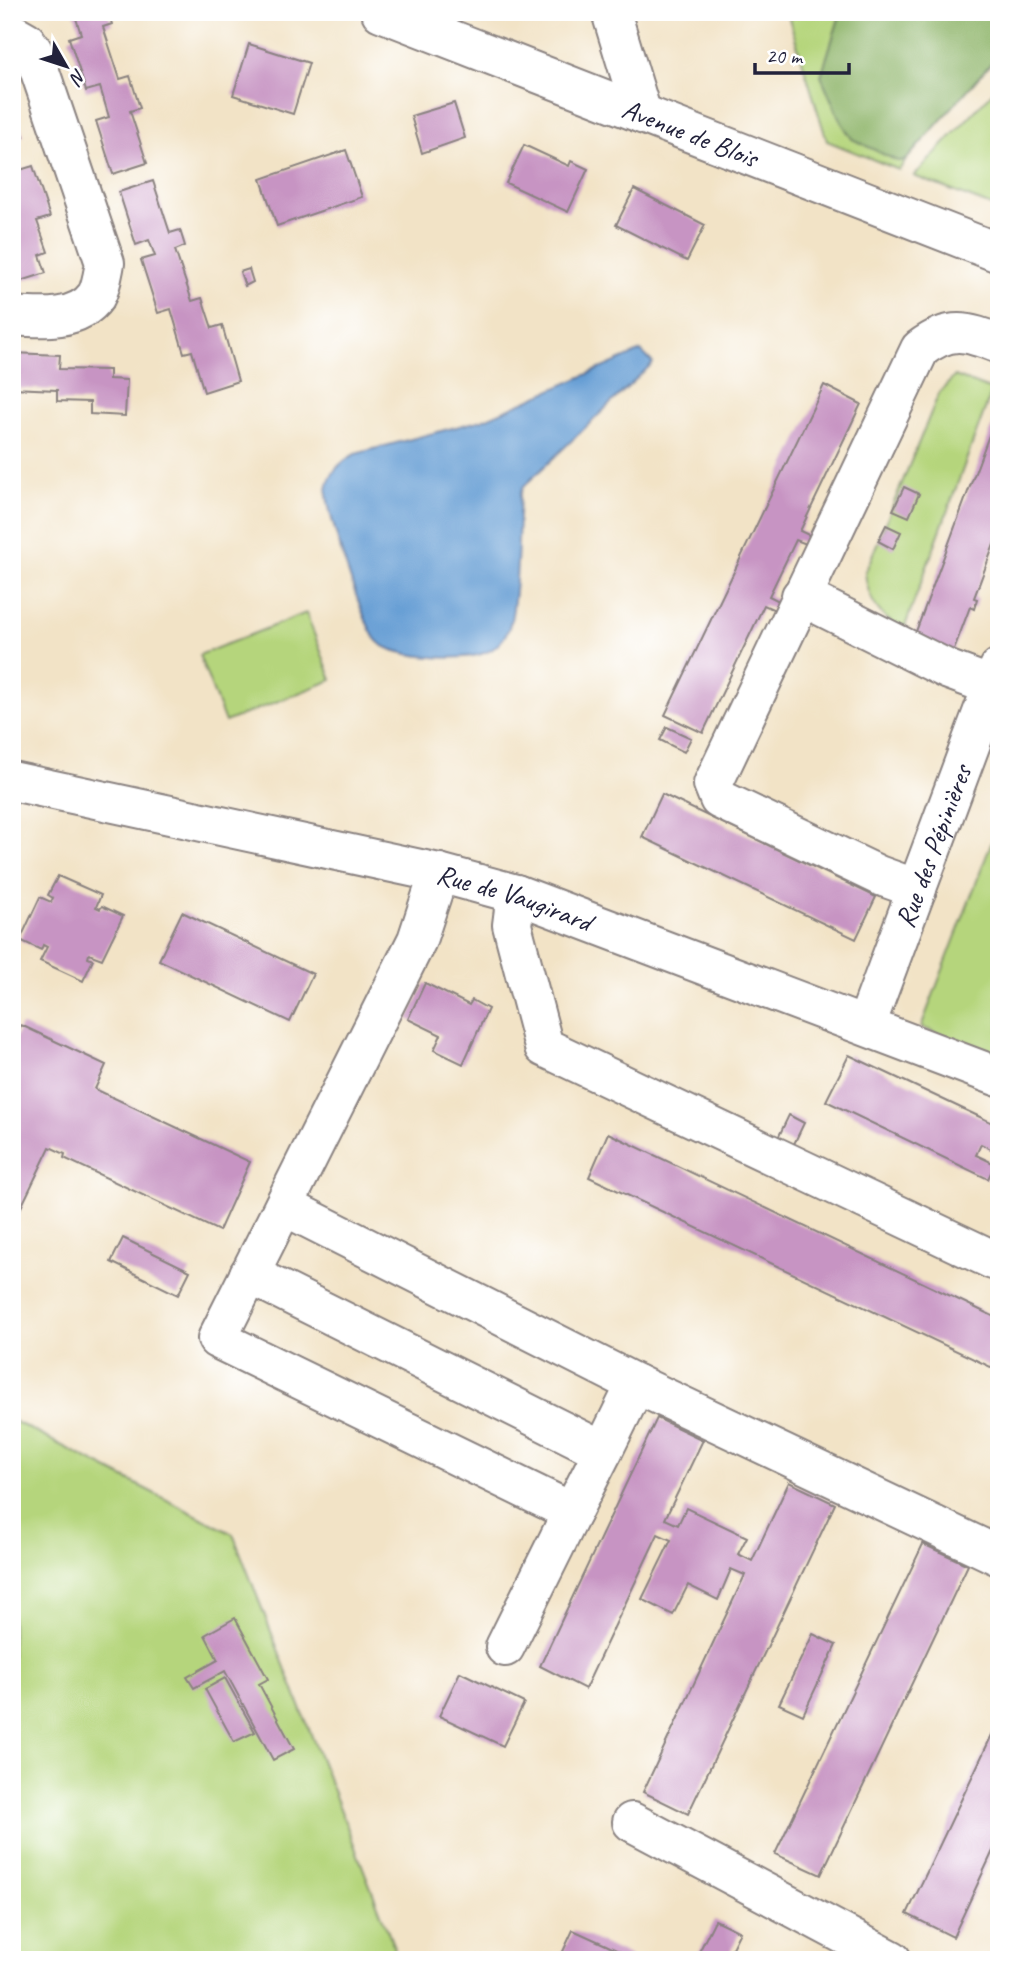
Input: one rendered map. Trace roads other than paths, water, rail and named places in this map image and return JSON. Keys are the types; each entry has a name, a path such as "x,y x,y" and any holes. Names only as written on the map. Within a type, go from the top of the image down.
{"street":[{"path":"12,316 50,318 81,310 97,295 105,263 33,51 26,41 12,31 19,12"},
{"name":"Avenue de Blois","path":"381,12 999,253"},
{"path":"611,12 642,114"},
{"path":"917,889 878,875 719,799 713,784 912,360 920,349 943,334 961,332 999,344"},
{"path":"801,596 948,670 995,677"},
{"name":"Rue des Pépinières","path":"866,1025 995,677"},
{"name":"Rue de Vaugirard","path":"12,781 439,873 516,894 999,1077"},
{"path":"439,873 417,940 217,1339 572,1512"},
{"path":"516,894 512,925 544,1047 993,1260 999,1256"},
{"path":"284,1206 636,1384 999,1556"},
{"path":"249,1274 603,1451"},
{"path":"505,1647 636,1384"},
{"path":"632,1822 892,1960"}],"water":[{"path":"641,351 653,363 523,487 520,495 511,621 501,642 491,650 474,656 445,658 412,655 385,647 377,641 363,614 332,519 327,490 336,469 355,454 482,420"}]}
